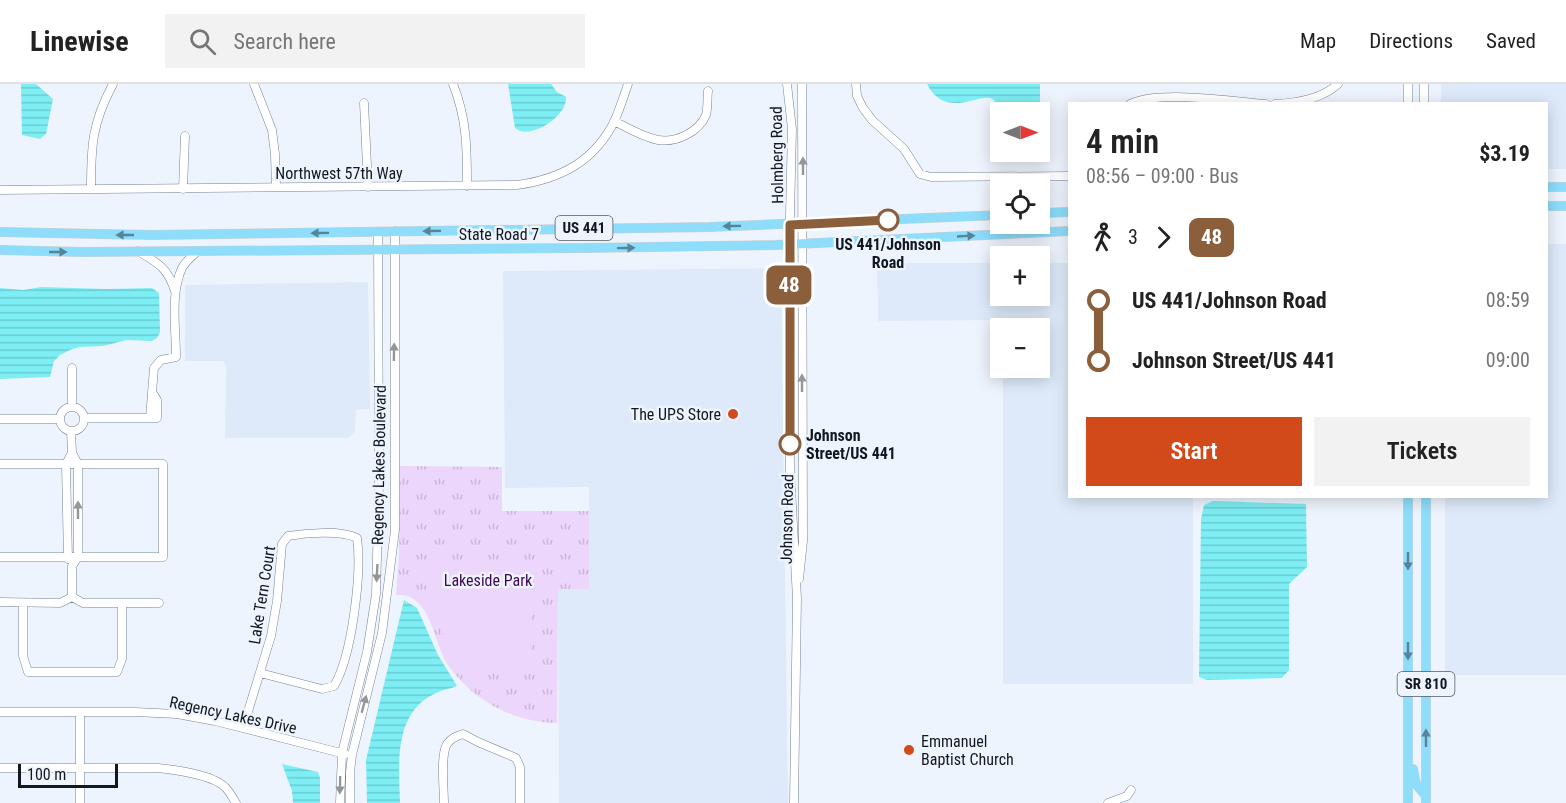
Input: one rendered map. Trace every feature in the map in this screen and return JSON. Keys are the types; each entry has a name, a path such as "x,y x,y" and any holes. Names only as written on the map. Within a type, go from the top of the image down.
{"main road":[{"path":"1548,187 1566,187"},
{"path":"1548,207 1566,206"},
{"path":"1050,213 1068,212"},
{"name":"State Road 7","path":"3,233 152,235 790,225 990,215"},
{"name":"State Road 7","path":"0,250 395,250 790,244 1068,231"},
{"name":"SR 810","path":"1408,498 1410,803"},
{"path":"1419,498 1426,522"},
{"name":"SR 810","path":"1426,498 1426,800"},
{"path":"1408,734 1414,779 1426,800"}],"street":[{"path":"90,189 90,151 94,125 113,84"},
{"path":"254,84 272,130 276,187"},
{"path":"453,84 465,124 467,186"},
{"name":"Northwest 57th Way","path":"0,190 467,186 517,185 537,182 559,175 578,165 595,150 614,120 628,84"},
{"name":"Holmberg Road","path":"787,84 792,123 790,225"},
{"name":"Holmberg Road","path":"802,84 803,224"},
{"path":"856,84 857,96 863,108 872,120 904,150 920,174 931,177 1068,176"},
{"path":"1296,102 1332,90 1338,84"},
{"path":"1408,84 1408,102"},
{"path":"1424,84 1424,102"},
{"path":"614,120 643,136 660,140 677,139 693,131 703,121 707,112 708,91"},
{"path":"1134,102 1145,97 1238,102"},
{"path":"364,103 368,187"},
{"path":"183,189 185,136"},
{"name":"Johnson Road","path":"797,598 803,541 803,224"},
{"name":"Johnson Road","path":"790,225 790,489 797,598 794,803"},
{"name":"Regency Lakes Boulevard","path":"350,803 352,755 382,633 394,530 395,231"},
{"name":"Regency Lakes Boulevard","path":"340,803 342,753 367,652 376,594 379,483 378,232"},
{"path":"137,251 162,266 168,273 176,292"},
{"path":"84,418 153,418 157,400 152,392 154,368 161,360 176,357 176,292 183,266 198,251"},
{"path":"72,368 72,406"},
{"path":"60,419 65,409 72,406 79,409 84,418"},
{"path":"60,419 65,428 72,431 79,429 84,418"},
{"path":"0,419 60,419"},
{"path":"72,431 72,453 78,464 78,557 72,566 72,597"},
{"path":"72,453 66,464 66,557 72,566"},
{"path":"0,464 163,464 163,557 0,557"},
{"path":"790,489 795,495 798,533 803,541"},
{"name":"Lake Tern Court","path":"243,728 260,674 272,636 282,544 288,536 348,534 357,538 359,550 349,643 340,676 334,686 322,689 260,674"},
{"path":"0,602 63,603 72,597"},
{"path":"72,597 83,603 159,603"},
{"path":"23,603 23,656 28,672 117,672 122,659 122,603"},
{"name":"Regency Lakes Drive","path":"0,712 177,714 352,755"},
{"path":"80,712 80,803"},
{"path":"444,803 444,751 448,742 455,736 463,734 516,758 520,767 520,803"},
{"path":"0,768 158,768 181,771 213,780 225,786 236,803"},
{"path":"1108,803 1127,796 1131,790"}],"shaded area":[{"path":"1441,84 1566,84 1566,169 1548,169 1548,102 1441,102"},
{"path":"1548,244 1566,244 1566,675 1445,675 1445,498 1548,498"},
{"path":"877,263 990,263 990,306 1050,306 1050,263 1068,263 1068,498 1194,498 1193,684 1003,684 1003,378 1050,378 1050,318 990,318 990,320 878,321"},
{"path":"781,268 788,803 559,803 558,589 589,588 589,487 505,488 503,271"},
{"path":"368,282 370,409 356,410 353,434 348,438 225,438 226,366 223,361 185,361 185,285"}],"green space":[{"name":"Lakeside Park","path":"400,466 502,467 502,511 589,511 589,589 558,589 557,723 512,715 472,691 460,680 445,660 429,619 418,602 405,595 396,595"},
{"path":"421,566 526,566 531,571 530,674 489,670 468,678 445,639"}],"water":[{"path":"21,84 36,84 53,99 46,134 40,139 22,135"},
{"path":"508,84 551,84 557,92 566,97 565,104 555,119 547,125 530,131 522,131 515,128"},
{"path":"927,84 1040,84 1040,102 995,102 992,98 985,98 956,103 946,102 936,96"},
{"path":"41,287 152,288 159,293 160,332 152,341 127,340 70,350 54,361 50,377 0,379 0,288 23,290"},
{"path":"1213,501 1306,504 1307,567 1289,584 1289,670 1282,678 1207,680 1199,677 1201,519 1204,505"},
{"path":"404,600 417,608 438,655 457,686 434,694 411,714 401,742 400,803 367,803 366,760"},
{"path":"282,764 318,772 320,803 293,803 292,791"}],"bus line":[{"name":"48","path":"790,444 790,225 888,220"}],"place":[{"name":"US 441/Johnson Road","path":"888,220"},
{"name":"The UPS Store","path":"733,414"},
{"name":"Johnson Street/US 441","path":"790,444"},
{"name":"Emmanuel Baptist Church","path":"909,750"}]}
